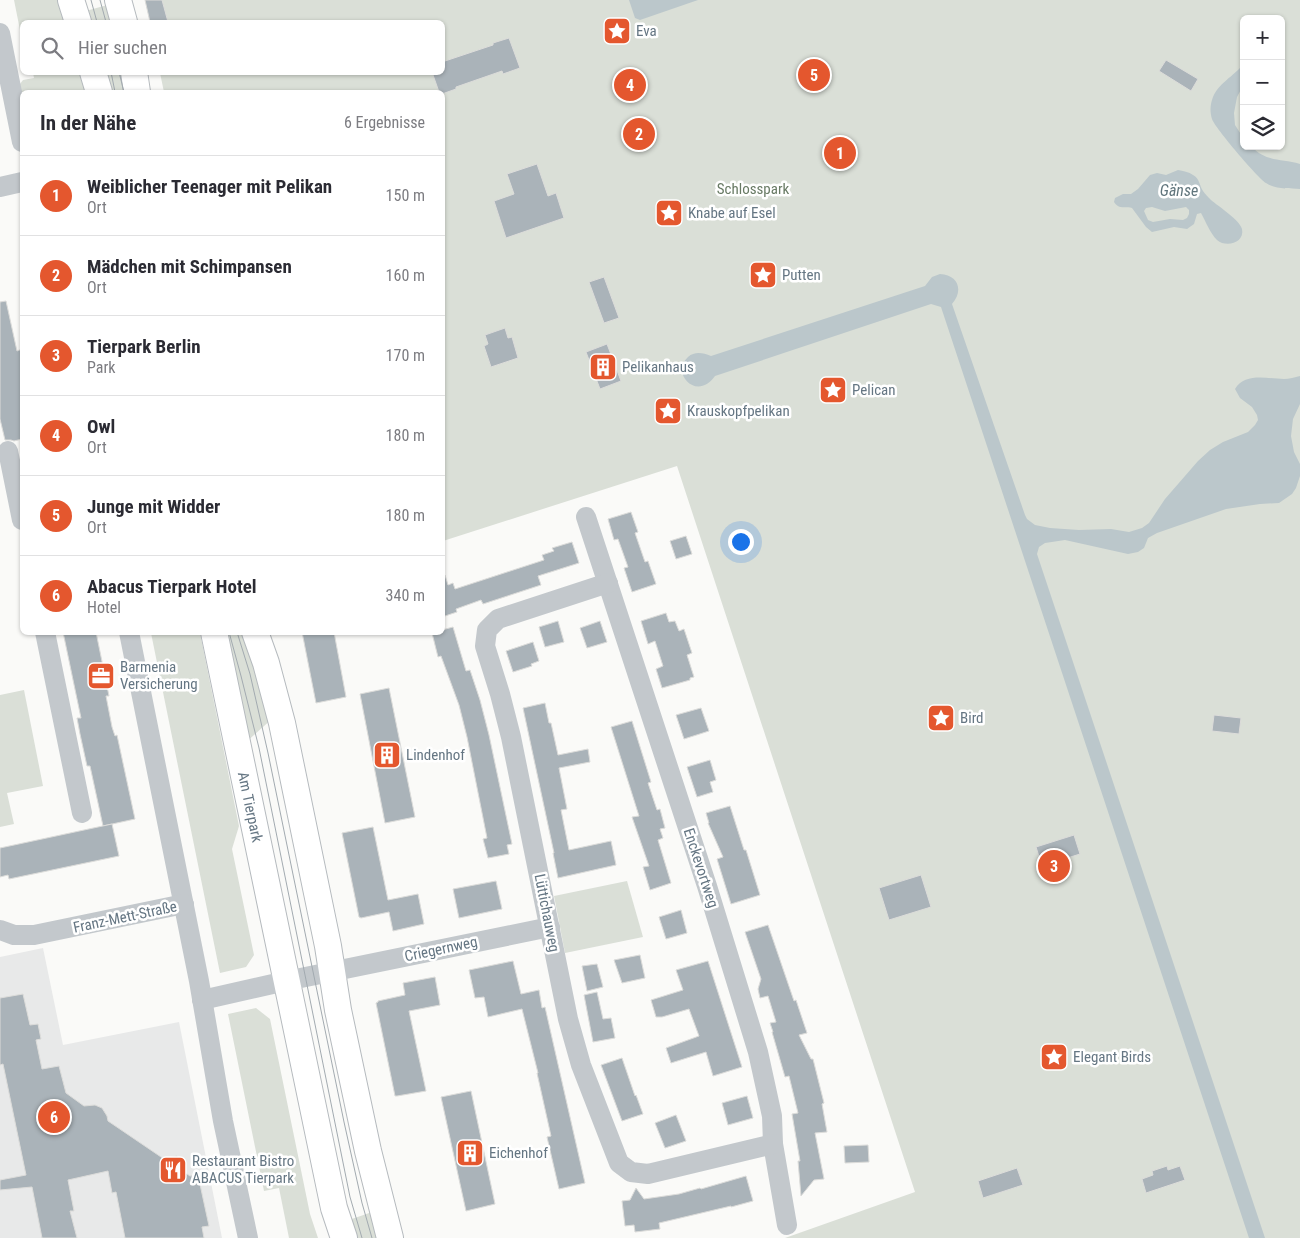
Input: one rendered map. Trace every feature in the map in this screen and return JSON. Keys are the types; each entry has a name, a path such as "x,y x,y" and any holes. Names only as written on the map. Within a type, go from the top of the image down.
{"main road":[{"path":"71,0 77,20"},
{"path":"118,0 123,20"},
{"path":"94,75 98,90"},
{"path":"134,75 137,90"},
{"name":"Am Tierpark","path":"215,635 334,1208 344,1238"},
{"path":"256,635 266,663 282,723 333,972 338,1010 368,1151 390,1238"}],"street":[{"path":"0,33 20,132"},
{"path":"0,187 20,182"},
{"path":"8,451 20,510"},
{"name":"Enckevortweg","path":"586,518 707,886 758,1052 772,1116 773,1144 787,1225"},
{"name":"Lüttichauweg","path":"608,583 498,619 487,630 485,646 511,737 568,1019 581,1065 620,1163 631,1172 648,1174 773,1144"},
{"path":"46,635 82,813"},
{"path":"130,635 184,904"},
{"name":"Franz-Mett-Straße","path":"0,930 14,935 34,935 184,904 223,1121 248,1238"},
{"name":"Criegernweg","path":"333,972 550,927"},
{"path":"202,1000 333,972"}],"shaded area":[{"path":"43,948 63,1045 179,1022 222,1238 0,1238 0,957"}],"green space":[{"path":"14,0 63,0 68,20 20,20 20,30"},
{"name":"Schlosspark","path":"145,0 1300,0 1300,1238 785,1238 915,1192 677,466 445,540 445,90 164,90 160,75 445,75 445,20 150,20"},
{"path":"111,4 115,20 84,20 82,12"},
{"path":"33,75 83,75 86,90 21,90 20,84 23,80 34,78"},
{"path":"102,75 125,75 129,90 105,90"},
{"path":"151,635 200,635 239,826 232,849 254,955 246,967 220,973"},
{"path":"221,635 247,635 273,718 245,743"},
{"path":"24,690 43,786 7,793 14,824 0,827 0,695"},
{"path":"627,881 643,937 565,953 554,896"},
{"path":"256,1008 270,1019 310,1214 318,1238 289,1238 279,1188 264,1191 228,1014"},
{"path":"375,1211 382,1238 352,1238 346,1221"}],"water":[{"path":"629,0 698,0 640,20 635,18"},
{"path":"1240,67 1240,91 1234,113 1235,125 1240,133 1240,150 1256,150 1269,158 1300,164 1300,189 1278,188 1266,183 1237,153 1212,119 1211,107 1214,94"},
{"name":"Gänse","path":"1178,170 1188,172 1195,177 1211,200 1240,225 1242,229 1241,238 1230,244 1217,240 1201,213 1197,214 1194,224 1187,229 1174,227 1152,232 1132,208 1120,207 1114,202 1115,198 1123,194 1131,194 1138,189 1150,175 1157,173 1166,175","holes":["1152,207 1165,211 1186,207 1189,210 1189,214 1183,220 1170,219 1153,222 1148,220 1144,211 1146,208"]},
{"path":"940,274 951,277 957,284 958,294 952,304 1025,515 1035,525 1050,528 1079,530 1111,529 1129,532 1142,528 1149,523 1165,499 1210,450 1223,442 1248,432 1255,425 1258,420 1257,415 1252,407 1240,398 1235,389 1239,384 1251,378 1286,379 1300,376 1300,404 1293,419 1291,436 1294,452 1300,464 1300,476 1292,494 1279,503 1226,509 1157,533 1148,538 1144,548 1138,552 1128,554 1065,540 1045,543 1039,547 1037,554 1265,1238 1249,1238 941,307 931,304 715,376 708,383 701,386 694,386 684,377 683,363 693,354 702,353 711,356 925,286 932,277"}],"building":[{"path":"145,0 162,0 167,20 150,20"},
{"path":"509,38 520,68 503,74 502,71 456,87 456,89 445,93 445,90 438,90 433,75 445,75 445,61 493,45 493,43"},
{"path":"1166,60 1198,79 1191,91 1159,71"},
{"path":"537,164 548,196 556,193 564,218 506,238 494,201 514,194 507,174"},
{"path":"604,277 619,318 604,323 589,282"},
{"path":"6,301 17,351 20,350 20,440 14,441 5,440 0,419 0,302"},
{"path":"505,328 508,338 512,337 518,358 491,367 484,346 488,344 485,335"},
{"name":"Pelikanhaus","path":"607,344 621,381 600,389 586,352"},
{"path":"631,512 638,532 635,533 645,562 648,561 656,584 632,592 624,568 628,567 618,539 614,540 608,519"},
{"path":"686,536 692,554 676,559 670,541"},
{"path":"572,542 579,563 538,576 541,585 483,604 481,600 456,609 457,612 445,616 445,575 448,585 453,583 455,589 544,560 542,555 554,551 552,548"},
{"path":"666,613 669,622 675,621 679,631 684,629 692,653 687,655 694,677 690,678 690,680 662,688 656,669 663,666 655,641 648,644 641,621"},
{"path":"558,621 564,642 545,647 539,627"},
{"path":"600,621 607,642 587,648 580,628"},
{"path":"453,627 466,671 470,670 480,700 512,844 507,845 509,854 488,858 483,839 487,838 467,737 459,705 441,656 438,657 432,635 445,635 445,629"},
{"path":"64,635 97,635 109,696 106,696 112,727 115,736 117,735 135,819 103,826 90,766 87,766 80,734 77,718 81,718"},
{"path":"303,635 335,635 346,697 316,703"},
{"path":"533,642 539,661 531,664 532,666 513,672 506,651"},
{"name":"Lindenhof","path":"389,688 415,817 385,823 360,694"},
{"path":"545,703 558,755 588,749 590,762 559,768 567,809 561,810 569,850 611,841 616,865 558,878 523,708"},
{"path":"701,708 709,731 684,739 676,715"},
{"path":"1214,715 1241,718 1239,734 1212,731"},
{"path":"632,721 651,782 648,783 657,810 660,809 665,828 660,829 663,838 658,840 671,883 650,890 643,867 649,866 632,817 639,816 611,727"},
{"path":"710,760 716,780 710,782 713,792 697,797 687,767"},
{"path":"730,806 760,895 731,904 717,859 723,857 708,823 706,813"},
{"path":"112,824 119,856 9,879 8,875 0,877 0,848"},
{"path":"373,827 388,900 418,894 424,924 393,931 389,912 359,917 342,833"},
{"path":"1074,835 1080,854 1042,866 1036,847"},
{"path":"921,875 931,907 889,920 879,888"},
{"path":"496,881 502,909 459,918 453,889"},
{"path":"681,910 687,933 666,939 659,917"},
{"path":"768,925 807,1033 799,1035 811,1059 813,1059 824,1103 822,1104 827,1132 815,1133 824,1179 814,1180 801,1196 798,1161 800,1161 792,1114 798,1113 789,1076 785,1077 772,1032 770,1023 776,1022 768,996 760,998 758,989 761,979 745,932"},
{"path":"640,955 645,978 622,983 614,960"},
{"path":"513,961 521,994 539,990 542,1008 545,1007 585,1183 559,1189 547,1137 551,1136 522,1009 488,1017 484,997 475,998 469,970"},
{"path":"708,961 742,1067 713,1076 706,1052 671,1063 666,1048 699,1036 689,1009 656,1017 651,1000 683,990 676,970"},
{"path":"597,964 603,987 587,991 582,966"},
{"path":"435,977 440,1005 409,1011 426,1091 395,1096 376,1003 405,995 403,983"},
{"path":"597,992 603,1019 611,1018 615,1038 593,1042 584,995"},
{"path":"23,994 30,1025 38,1024 41,1039 36,1040 42,1069 59,1066 66,1093 84,1106 95,1105 102,1108 108,1121 164,1159 177,1156 180,1169 190,1176 198,1175 209,1226 202,1227 204,1238 125,1238 116,1192 112,1193 108,1171 68,1180 74,1211 70,1211 77,1238 42,1238 32,1187 0,1190 0,1180 26,1175 3,1064 0,1065 0,998"},
{"path":"622,1058 643,1114 622,1121 601,1065"},
{"name":"Eichenhof","path":"471,1091 495,1204 466,1211 441,1097"},
{"path":"747,1096 753,1118 728,1125 722,1103"},
{"path":"676,1115 686,1141 665,1148 655,1123"},
{"path":"868,1145 869,1162 845,1163 844,1146"},
{"path":"1167,1166 1168,1170 1180,1166 1185,1180 1146,1193 1142,1179 1153,1175 1152,1171"},
{"path":"1017,1168 1023,1185 983,1198 978,1181"},
{"path":"746,1176 753,1201 659,1223 660,1229 635,1232 634,1225 625,1226 622,1201 630,1200 636,1188 644,1199 679,1194"}],"tram line":[{"path":"91,0 96,20"},
{"path":"100,0 105,20"},
{"path":"112,75 115,90"},
{"path":"120,75 124,90"},
{"path":"230,635 259,748 350,1197 362,1238"},
{"path":"238,635 250,674 268,753 344,1122 362,1203 372,1238"}],"place":[{"name":"Eva","path":"617,31"},
{"name":"Junge mit Widder","path":"814,75"},
{"name":"Owl","path":"630,85"},
{"name":"Mädchen mit Schimpansen","path":"639,134"},
{"name":"Weiblicher Teenager mit Pelikan","path":"840,153"},
{"name":"Knabe auf Esel","path":"669,213"},
{"name":"Putten","path":"763,275"},
{"name":"Pelikanhaus","path":"603,367"},
{"name":"Pelican","path":"833,390"},
{"name":"Krauskopfpelikan","path":"668,411"},
{"name":"Barmenia Versicherung","path":"101,676"},
{"name":"Bird","path":"941,718"},
{"name":"Lindenhof","path":"387,755"},
{"name":"Tierpark Berlin","path":"1054,866"},
{"name":"Elegant Birds","path":"1054,1057"},
{"name":"Abacus Tierpark Hotel","path":"54,1117"},
{"name":"Eichenhof","path":"470,1153"},
{"name":"Restaurant Bistro ABACUS Tierpark","path":"173,1170"}]}
